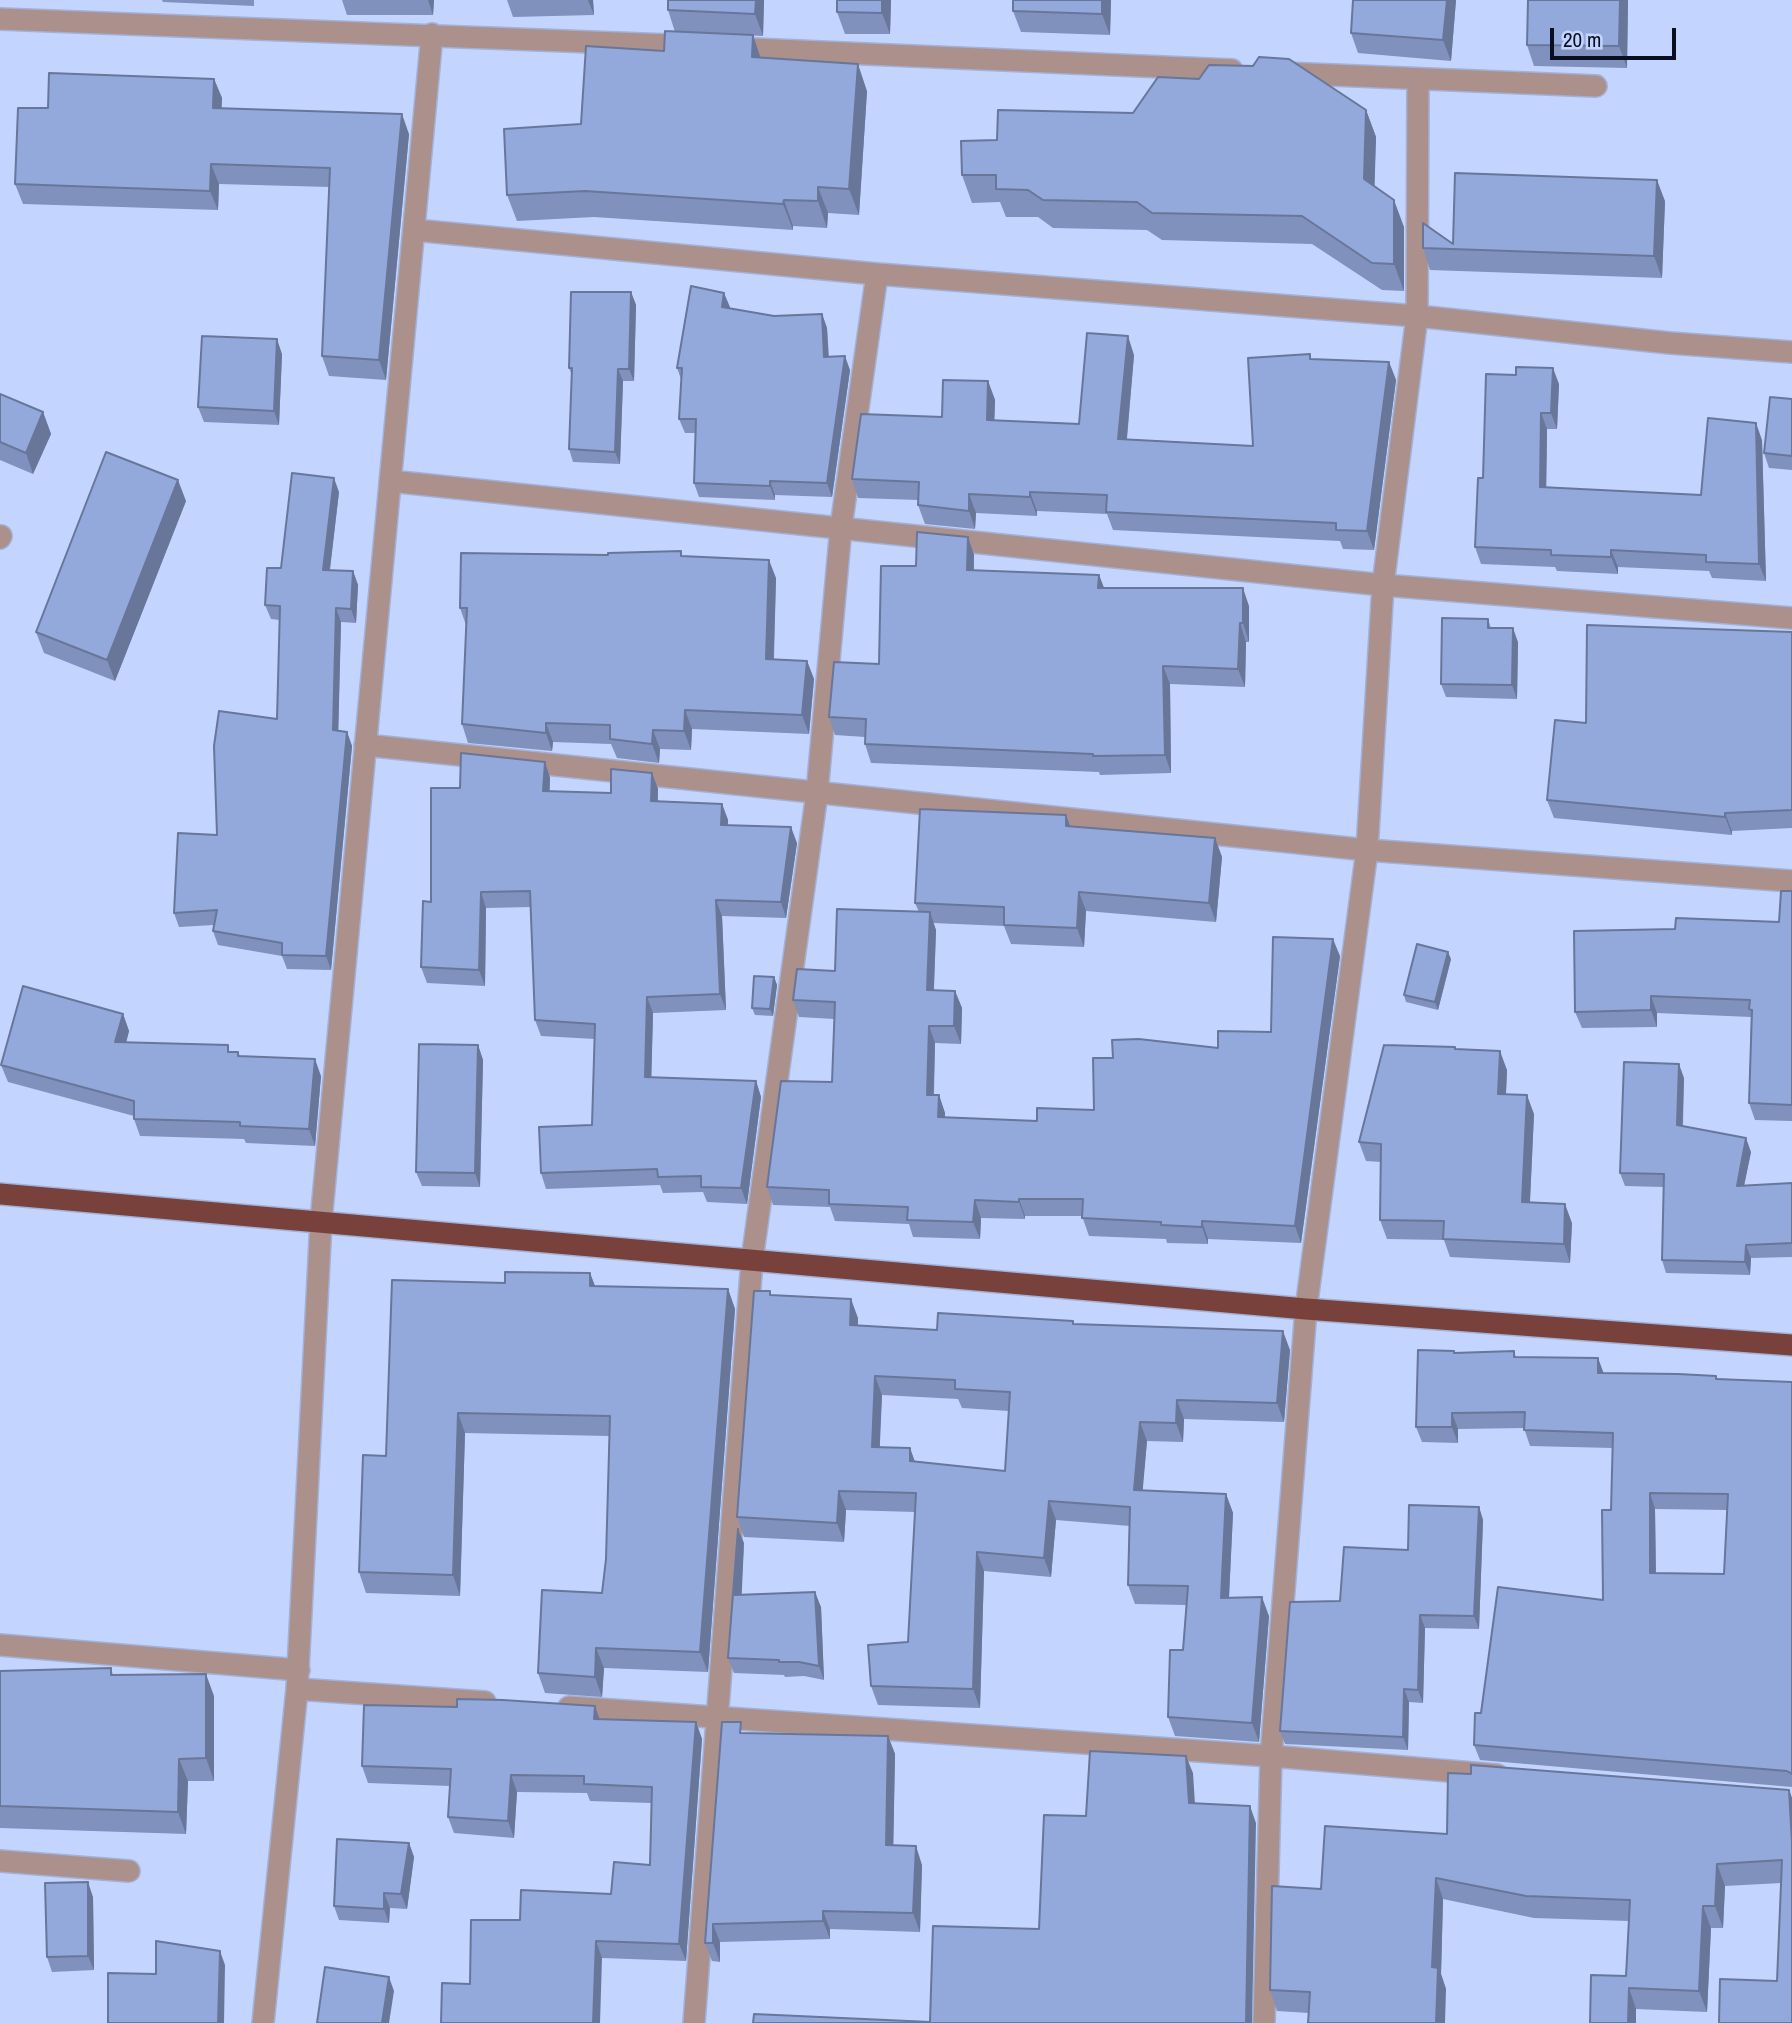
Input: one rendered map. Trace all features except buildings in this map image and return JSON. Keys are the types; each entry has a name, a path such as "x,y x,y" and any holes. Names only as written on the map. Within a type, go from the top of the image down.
{"highway":[{"path":"0,1194 1306,1309 1792,1345"}],"street":[{"path":"0,19 432,34 1596,86"},
{"path":"263,2023 298,1679 321,1221 432,34"},
{"path":"1264,2023 1271,1756 1306,1309 1367,850 1383,585 1417,316 1418,79"},
{"path":"414,230 877,274 1417,316 1670,343 1792,352"},
{"path":"694,2023 752,1260 817,793 841,527 877,274"},
{"path":"390,481 1383,585 1792,618"},
{"path":"365,745 1367,850 1792,881"},
{"path":"0,1645 500,1703"},
{"path":"554,1706 1518,1776"},
{"path":"0,1861 130,1871"}]}
